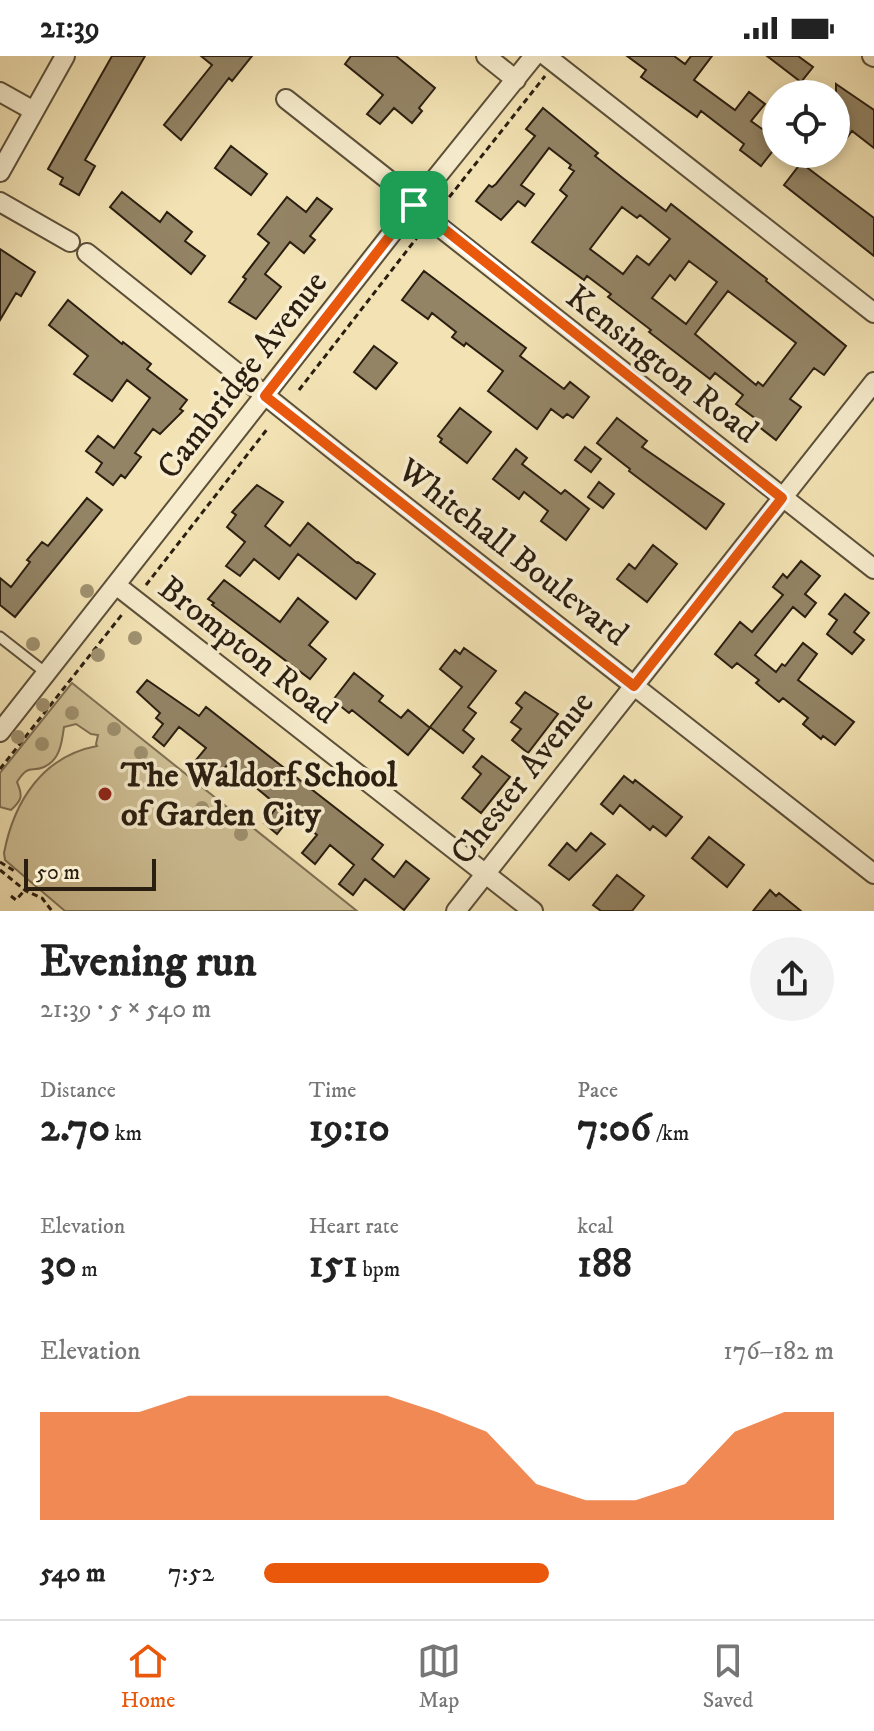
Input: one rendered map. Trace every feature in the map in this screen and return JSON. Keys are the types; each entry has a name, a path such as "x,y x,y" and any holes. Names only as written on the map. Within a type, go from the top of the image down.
{"street":[{"path":"0,172 65,56"},
{"path":"486,56 516,80"},
{"name":"Cambridge Avenue","path":"0,732 534,56"},
{"path":"546,65 874,313"},
{"path":"0,92 34,111"},
{"name":"Kensington Road","path":"286,99 391,182 414,205 874,569"},
{"path":"0,202 70,242"},
{"name":"Whitehall Boulevard","path":"87,253 874,874"},
{"name":"Chester Avenue","path":"456,911 874,382"},
{"name":"Brompton Road","path":"116,585 533,911"}],"lane":[{"path":"0,637 46,673"}],"path":[{"path":"441,208 546,65"},
{"path":"299,390 421,233"},
{"path":"143,588 268,428"},
{"path":"0,769 124,612"},
{"path":"0,862 16,872"},
{"path":"0,870 25,890 42,898 52,911"},
{"path":"11,896 16,903 25,890"}],"shaded area":[{"name":"The Waldorf School of Garden City","path":"72,683 357,911 65,911 5,860 4,853 15,816 34,784 61,760 97,746 98,735 76,724 64,727 54,760 40,769 27,770 17,782 20,798 11,810 0,807 0,773"}],"building":[{"path":"112,56 145,56 85,160 95,166 79,195 60,184 63,178 48,169"},
{"path":"201,56 252,56 232,81 229,78 181,140 164,125 212,65"},
{"path":"351,56 396,56 435,88 412,123 394,108 380,124 367,114 383,95 345,64"},
{"path":"627,56 674,56 685,64 691,56 712,56 694,80 735,110 749,92 762,102 762,108 751,121 762,129 761,166 740,150 744,144 701,111 697,117 641,77 646,70"},
{"path":"767,56 798,56 813,67 803,80"},
{"path":"850,94 874,110 874,148 852,131 850,134"},
{"path":"543,108 598,153 595,156 624,179 666,211 671,204 846,346 824,375 814,368 790,399 801,407 776,440 758,426 760,422 736,404 743,395 715,373 710,379 608,297 611,294 587,276 584,280 532,242 567,196 560,190 574,171 569,168 571,165 549,148 521,185 534,194 525,206 518,201 501,220 476,201 489,185 492,187 496,184 535,136 526,129","holes":["622,207 637,218 640,215 670,239 649,265 637,256 623,274 590,249","689,261 717,282 686,324 652,298 670,275 675,280","728,291 796,343 763,386 758,382 756,385 695,334"]},
{"path":"231,146 267,174 251,195 215,168"},
{"path":"797,168 808,168 874,218 874,256 784,185"},
{"path":"122,192 160,222 167,212 192,232 185,241 205,256 191,274 110,207"},
{"path":"287,197 306,212 317,198 332,209 310,236 315,240 304,253 290,242 265,274 281,287 256,319 229,302 246,279 243,277 269,243 258,234"},
{"path":"0,249 35,272 21,296 16,293 0,320"},
{"path":"424,271 526,348 520,356 564,389 570,382 589,397 573,418 567,414 563,418 551,409 537,429 488,391 503,371 466,343 464,346 452,337 456,332 432,313 428,319 402,300"},
{"path":"68,300 151,364 147,369 187,400 180,409 183,411 160,434 153,429 135,453 141,457 125,478 121,475 113,485 96,472 102,463 86,451 98,436 114,448 150,398 127,380 112,401 74,374 88,356 49,325"},
{"path":"374,346 397,363 376,389 354,372"},
{"path":"460,408 491,432 467,463 440,442 442,439 438,436"},
{"path":"617,418 647,441 642,447 724,504 706,529 597,443"},
{"path":"585,447 601,459 591,472 575,460"},
{"path":"516,449 527,458 522,464 561,494 565,490 589,509 566,540 541,521 548,511 524,492 519,499 493,479"},
{"path":"599,482 614,494 603,508 588,497"},
{"path":"257,485 283,502 265,526 290,546 308,523 375,574 356,599 298,554 279,579 254,559 240,576 226,566 245,542 227,527 236,515 232,512"},
{"path":"87,498 102,510 15,617 0,605 0,578 11,587 42,542 48,546"},
{"path":"653,545 677,564 647,602 617,579 629,564 635,569"},
{"path":"801,561 820,576 805,594 816,603 805,617 793,607 755,655 776,672 782,664 785,666 803,643 817,654 798,680 854,722 835,745 823,736 821,739 803,724 808,718 783,698 779,702 756,683 759,680 737,663 732,668 715,654 740,622 752,632 783,595 773,587 783,574 787,578"},
{"path":"224,580 280,622 298,598 328,622 309,645 326,659 310,679 212,605 214,603 208,599"},
{"path":"845,594 869,613 854,632 864,640 852,654 827,634 837,620 829,614"},
{"path":"464,648 496,671 468,707 476,713 463,730 474,739 463,753 430,727 462,687 440,669 455,650 460,654"},
{"path":"354,673 383,696 379,701 401,718 408,710 430,728 408,755 352,710 349,713 333,700"},
{"path":"147,680 199,716 206,707 383,845 372,859 394,877 406,861 429,879 404,910 365,879 353,895 339,884 354,865 330,845 315,864 302,853 317,835 292,815 277,834 264,823 278,806 228,764 212,783 191,766 206,748 179,727 164,746 153,737 163,724 156,718 160,713 137,692"},
{"path":"525,692 558,714 528,753 512,740 521,729 511,722 522,708 516,703"},
{"path":"482,756 510,777 481,813 462,798 481,774 473,767"},
{"path":"624,776 633,783 635,780 682,817 666,836 653,826 650,830 620,805 613,814 601,804"},
{"path":"591,833 605,844 569,880 549,865 567,843 576,851"},
{"path":"709,837 744,865 727,887 692,858"},
{"path":"617,875 644,896 632,911 601,911 593,905"},
{"path":"770,890 776,896 779,893 801,911 753,911"}],"place":[{"name":"The Waldorf School of Garden City","path":"105,794"}],"route":[{"path":"414,205 782,498 634,686 265,396 414,205"}]}
